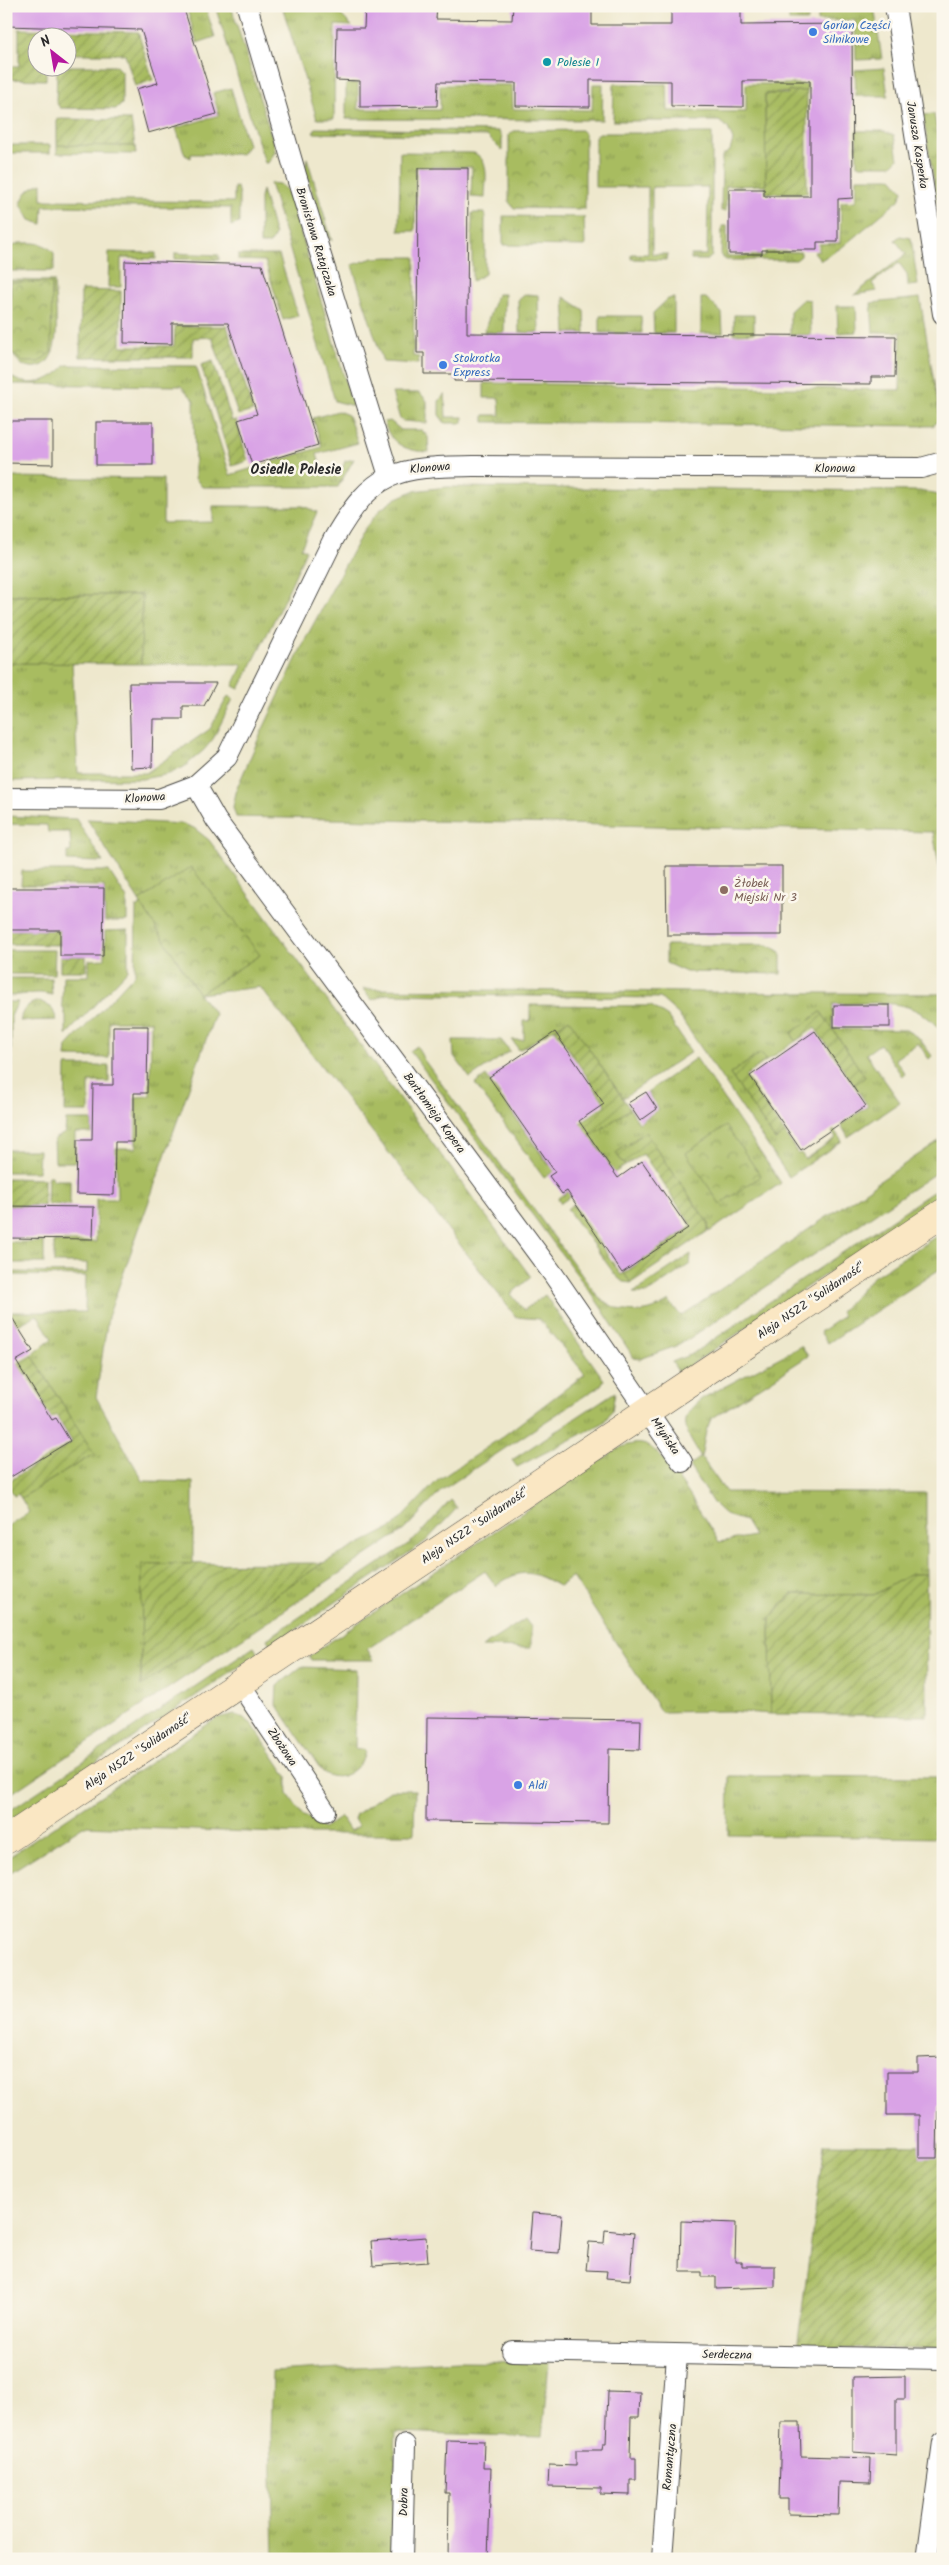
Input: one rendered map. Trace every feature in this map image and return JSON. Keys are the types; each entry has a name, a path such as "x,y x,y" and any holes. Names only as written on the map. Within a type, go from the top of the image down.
{"street":[{"name":"Bronisława Ratajczaka","path":"247,6 299,185 389,476"},
{"name":"Janusza Kasperka","path":"895,6 943,314"},
{"name":"Klonowa","path":"6,798 147,800 173,796 196,785 226,757 333,540 351,509 366,493 389,476 426,466 921,468 943,462"},
{"name":"Bartłomieja Kopera","path":"196,785 216,820 547,1266 647,1410"},
{"name":"Aleja NSZZ \"Solidarność\"","path":"6,1840 943,1212"},
{"name":"Młyńska","path":"647,1410 682,1462"},
{"name":"Zbożowa","path":"240,1684 325,1811"},
{"name":"Serdeczna","path":"512,2351 943,2358"},
{"name":"Romantyczna","path":"662,2559 677,2355"},
{"path":"927,2559 943,2442"},
{"name":"Dobra","path":"402,2559 405,2445"}],"green space":[{"path":"186,6 205,6 215,37 197,43"},
{"path":"215,6 231,6 274,144 275,152 268,163 265,163"},
{"path":"282,6 335,6 335,9 352,26 335,25 334,119 317,119"},
{"path":"789,6 808,6 808,21 789,21"},
{"path":"818,6 874,6 882,59 856,60 855,20 818,21"},
{"path":"19,29 28,29 28,78 46,78 46,80 6,79 6,66 19,66"},
{"path":"78,30 138,32 153,80 135,86 125,54 78,54"},
{"path":"78,66 117,66 122,71 122,104 117,109 60,108 56,102 57,78 78,78"},
{"path":"884,68 888,96 856,96 855,70"},
{"path":"358,83 358,109 440,110 440,85 512,85 513,109 592,110 593,84 603,84 602,120 346,119 346,84"},
{"path":"614,84 667,84 668,111 746,112 746,84 807,84 807,91 765,94 766,185 726,186 726,211 721,211 722,156 730,151 733,140 728,128 719,121 613,121"},
{"path":"231,88 248,145 241,154 191,154 191,158 185,155 176,128 219,115 213,93"},
{"path":"788,91 807,91 807,193 766,193 765,94 788,94"},
{"path":"934,114 943,162 943,239 923,115"},
{"path":"57,119 131,120 135,146 57,145"},
{"path":"316,128 498,131 502,137 502,151 487,136 313,133"},
{"path":"581,130 585,134 585,209 514,208 509,202 509,135 514,131"},
{"path":"856,131 882,131 894,135 898,159 892,165 857,165"},
{"path":"599,133 712,133 712,256 707,260 691,260 691,255 707,255 708,187 652,187 652,254 668,254 667,260 631,259 631,254 648,254 648,187 595,187 595,137"},
{"path":"6,145 50,145 50,153 6,153"},
{"path":"57,145 135,146 136,154 57,153"},
{"path":"400,152 474,153 483,161 485,166 485,198 471,197 472,167 416,167 415,231 399,231"},
{"path":"307,158 332,241 324,232 305,169"},
{"path":"857,178 892,178 903,191 899,200 841,248 821,260 814,252 819,251 819,244 840,243 841,202 856,201"},
{"path":"42,183 42,200 234,202 234,187 237,187 239,195 239,223 231,226 231,208 43,206 42,224 30,220 21,204 28,190"},
{"path":"270,183 280,184 288,191 353,406 335,401"},
{"path":"262,190 275,235 270,244 260,244 260,198"},
{"path":"472,213 485,213 485,274 472,281"},
{"path":"503,216 584,217 585,246 503,245"},
{"path":"722,226 727,226 727,256 765,256 765,252 801,252 801,256 796,260 726,260 721,256"},
{"path":"900,236 911,238 918,285 908,286 907,274 899,263 872,283 877,291 854,295 906,254 895,240"},
{"path":"18,243 38,244 50,249 54,253 54,271 9,271 10,248"},
{"path":"109,252 156,253 156,259 121,258 121,287 108,287"},
{"path":"175,253 219,255 219,260 175,259"},
{"path":"238,255 279,255 298,316 283,320 265,261 238,260"},
{"path":"415,257 413,356 419,357 418,364 383,362 352,265 373,258"},
{"path":"10,280 54,281 56,338 53,352 47,362 37,367 22,365 8,350"},
{"path":"11,282 52,283 51,352 39,362 23,362 10,351"},
{"path":"81,290 121,291 121,346 174,346 175,326 227,326 253,411 238,415 212,337 193,338 193,357 80,357"},
{"path":"497,294 505,294 504,333 484,332"},
{"path":"526,294 538,295 539,333 519,332 518,300"},
{"path":"564,297 584,310 585,333 566,333"},
{"path":"674,298 674,333 654,333 653,313 668,299"},
{"path":"701,298 706,298 722,313 723,333 701,333"},
{"path":"920,298 940,418 933,426 484,422 484,415 500,415 499,398 484,398 484,383 900,390 901,332 873,332 871,303"},
{"path":"803,299 810,300 811,335 790,335 790,311"},
{"path":"837,306 856,306 857,332 838,333"},
{"path":"734,315 754,315 754,333 734,334"},
{"path":"600,316 641,316 642,333 600,333"},
{"path":"213,361 232,421 236,420 248,461 232,466 201,365"},
{"path":"66,365 196,366 230,475 322,447 313,418 338,411 348,415 358,443 317,454 323,475 342,470 345,461 354,459 338,487 202,487 195,478 194,400 181,386 6,384 6,373 21,381 29,383 38,382 53,376"},
{"path":"392,393 420,393 427,401 427,423 403,421 400,419"},
{"path":"445,394 446,417 463,417 463,423 445,423 439,415 439,401"},
{"path":"390,421 401,430 422,430 428,437 429,452 413,450 400,445 387,430 384,422"},
{"path":"6,477 163,479 163,523 213,522 213,506 303,506 317,512 301,548 306,550 274,620 239,689 233,686 243,664 141,664 142,595 6,595"},
{"path":"447,487 920,491 943,496 943,887 933,832 236,817 233,807 237,788 261,733 307,636 365,528 381,509 397,498 413,491"},
{"path":"6,595 142,595 141,664 6,663"},
{"path":"72,662 78,773 146,773 210,729 228,696 233,699 213,739 204,750 184,767 169,774 142,779 6,781 6,663"},
{"path":"6,816 76,819 103,862 67,861 67,852 71,852 70,832 48,832 47,825 6,824"},
{"path":"87,819 183,824 194,828 209,840 531,1277 511,1294 524,1310 545,1295 604,1380 601,1385 442,1490 404,1530 6,1797 6,1527 29,1512 21,1498 94,1454 32,1355 52,1339 37,1315 6,1331 6,1312 85,1312 86,1276 6,1275 6,1272 87,1273 87,1263 54,1263 54,1242 96,1242 96,1199 117,1199 116,1148 136,1148 136,1097 150,1096 151,1021 109,1021 109,1058 66,1057 67,1046 135,974 136,908 142,905 199,994 192,868 139,901","holes":["260,987 516,1317 539,1319 585,1374 502,1437 437,1481 393,1527 323,1563 141,1685 142,1564 193,1564 193,1482 143,1481 96,1397 108,1317 215,1014 199,994"]},
{"path":"191,867 260,955 199,994 139,901"},
{"path":"22,871 109,871 127,899 127,921 105,921 104,886 21,885"},
{"path":"6,930 60,930 60,945 6,944"},
{"path":"128,930 128,970 66,1035 66,1017 62,1004 63,976 89,976 89,960 105,959 105,931"},
{"path":"666,945 768,945 781,952 781,974 686,972 666,963"},
{"path":"6,950 55,950 54,974 6,974"},
{"path":"60,956 86,956 86,971 60,971"},
{"path":"6,978 51,978 52,995 35,993 6,996"},
{"path":"363,989 943,994 943,1034 932,1021 920,1012 907,1007 879,1003 833,1004 832,1028 821,1012 791,1033 796,1041 766,1061 761,1053 730,1074 775,1140 785,1133 798,1154 801,1153 805,1159 836,1138 832,1132 834,1130 842,1141 789,1177 678,1014 660,998 387,994 372,1000"},
{"path":"40,1001 52,1008 57,1020 20,1021 26,1007"},
{"path":"6,1002 18,1002 11,1016 11,1078 6,1083"},
{"path":"530,1005 651,1006 668,1017 691,1052 623,1098 569,1020 519,1050 512,1040 524,1040 524,1021 530,1021"},
{"path":"821,1012 865,1077 854,1085 815,1028 796,1041 791,1033"},
{"path":"569,1019 630,1109 549,1165 539,1151 606,1105 555,1029"},
{"path":"833,1029 906,1030 919,1038 932,1056 929,1059 918,1043 895,1059 905,1074 902,1076 880,1044 866,1054 900,1102 848,1137 841,1125 868,1106 854,1085 865,1077"},
{"path":"453,1040 501,1040 510,1051 470,1078 454,1056"},
{"path":"417,1046 424,1060 595,1293 612,1306 621,1310 640,1312 650,1310 669,1301 681,1316 943,1138 943,1168 679,1345 640,1359 634,1358 596,1300 410,1051"},
{"path":"761,1053 766,1061 745,1076 785,1133 775,1140 730,1074"},
{"path":"696,1058 781,1183 709,1232 708,1223 645,1132 616,1153 625,1166 606,1178 603,1174 561,1203 558,1198 609,1163 595,1143 544,1178 475,1084 486,1076 549,1165 630,1109 639,1123 659,1109 647,1092"},
{"path":"66,1066 109,1066 109,1082 89,1082 89,1112 65,1112"},
{"path":"66,1120 92,1120 92,1133 75,1133 75,1162 55,1162 54,1139 65,1133"},
{"path":"726,1126 761,1176 720,1204 686,1153"},
{"path":"645,1132 708,1223 708,1231 631,1283 624,1273 692,1226 643,1154 625,1166 616,1153"},
{"path":"6,1150 39,1150 38,1172 6,1172"},
{"path":"48,1176 52,1176 53,1180 70,1180 70,1205 47,1204"},
{"path":"6,1178 44,1179 44,1206 6,1206"},
{"path":"943,1185 943,1195 679,1373 672,1362 692,1354"},
{"path":"573,1204 621,1275 624,1273 631,1283 623,1282 616,1276 567,1209"},
{"path":"943,1232 943,1267 828,1343 820,1332 843,1316 840,1312 873,1277"},
{"path":"6,1242 44,1242 44,1263 6,1263"},
{"path":"691,1254 690,1264 651,1291 633,1293"},
{"path":"801,1346 808,1356 711,1419 706,1431 701,1457 691,1440 686,1426 686,1419 694,1405 703,1398"},
{"path":"32,1355 94,1454 21,1498 18,1494 14,1496 6,1483 72,1442 56,1415 48,1420 39,1407 45,1403 27,1375 21,1378 13,1366"},
{"path":"615,1392 612,1411 603,1423 517,1467 512,1460"},
{"path":"642,1444 658,1453 686,1490 719,1542 754,1536 745,1521 726,1515 713,1503 689,1466 701,1457 726,1492 926,1493 926,1574 911,1574 874,1595 791,1594 770,1618 771,1714 729,1711 661,1712 573,1577 559,1586 534,1574 527,1573 513,1576 496,1586 485,1571 367,1649 374,1660 311,1660 309,1656 619,1448 627,1445"},
{"path":"451,1500 457,1508 426,1541 271,1646 267,1639 414,1540"},
{"path":"323,1563 141,1686 142,1564"},
{"path":"911,1574 926,1574 927,1716 771,1714 770,1618 791,1594 874,1595"},
{"path":"525,1619 531,1627 531,1648 482,1647"},
{"path":"254,1647 258,1654 6,1823 6,1813"},
{"path":"301,1667 356,1669 355,1749 365,1750 364,1757 355,1769 342,1776 335,1777 322,1771 276,1704 277,1686"},
{"path":"235,1714 252,1724 287,1776 288,1794 303,1816 314,1819 323,1829 341,1817 350,1831 358,1826 354,1819 356,1814 390,1790 415,1790 414,1834 307,1834 83,1826 6,1875 6,1859 217,1718"},
{"path":"729,1776 943,1777 943,1838 728,1835"},
{"path":"824,2144 943,2145 943,2349 797,2348"},
{"path":"458,2361 549,2362 542,2437 396,2432 390,2559 274,2559 271,2433 273,2372"}],"building":[{"path":"6,6 183,6 217,114 148,133 136,89 158,83 141,30 6,26"},
{"name":"Polesie I","path":"365,6 437,6 436,19 512,20 513,6 592,6 592,25 671,25 671,7 741,8 741,25 852,24 853,198 838,199 838,242 817,242 817,250 762,250 762,254 729,254 729,189 764,189 764,196 810,196 810,81 743,81 743,107 671,106 671,81 590,80 590,107 516,106 516,83 438,82 437,106 360,107 360,81 336,80 337,28 364,28"},
{"path":"418,168 468,168 467,333 896,336 895,377 871,377 871,384 454,381 454,374 424,374 424,353 417,353"},
{"path":"125,261 262,265 318,445 252,465 238,420 257,414 228,323 172,323 172,344 124,343"},
{"path":"6,421 53,421 53,464 6,463"},
{"path":"96,422 153,422 153,465 96,465"},
{"path":"129,683 216,683 204,706 183,706 183,719 153,719 152,767 131,768"},
{"name":"Żłobek Miejski Nr 3","path":"666,866 782,866 782,935 667,935"},
{"path":"6,888 104,888 103,956 60,956 60,930 6,930"},
{"path":"834,1005 890,1005 890,1027 834,1027"},
{"path":"113,1026 148,1026 147,1093 134,1093 134,1142 115,1142 114,1195 76,1194 77,1140 92,1140 93,1085 113,1085"},
{"path":"815,1031 866,1106 801,1150 750,1076"},
{"path":"555,1032 604,1104 579,1121 618,1178 642,1161 688,1228 622,1273 567,1191 562,1194 549,1176 555,1172 489,1077"},
{"path":"646,1092 657,1109 640,1121 628,1103"},
{"path":"6,1206 94,1207 93,1239 6,1238"},
{"path":"6,1308 33,1351 16,1361 52,1420 56,1418 70,1441 6,1480"},
{"name":"Aldi","path":"427,1717 641,1720 640,1750 609,1749 608,1823 426,1821"},
{"path":"943,2057 943,2106 938,2106 937,2158 919,2158 919,2115 887,2115 887,2072 918,2072 918,2058"},
{"path":"532,2213 562,2215 559,2253 529,2251"},
{"path":"681,2221 736,2223 735,2262 742,2262 742,2266 775,2266 775,2287 716,2289 716,2277 702,2277 702,2272 680,2272"},
{"path":"605,2230 634,2233 630,2280 606,2278 607,2271 586,2270 589,2242 604,2243"},
{"path":"426,2237 428,2262 373,2266 371,2241"},
{"path":"905,2376 905,2399 896,2399 896,2455 853,2452 853,2377"},
{"path":"608,2391 640,2392 639,2417 631,2417 630,2458 636,2458 636,2480 630,2480 630,2495 601,2494 601,2488 548,2487 549,2465 576,2466 576,2450 602,2450 603,2444 606,2444"},
{"path":"781,2422 800,2422 801,2456 871,2458 870,2483 839,2482 838,2515 788,2514 788,2499 779,2499"},
{"path":"447,2440 484,2441 483,2468 491,2468 488,2559 448,2559 449,2493 445,2493"}],"place":[{"name":"Gorian Części Silnikowe","path":"813,32"},
{"name":"Polesie I","path":"547,62"},
{"name":"Stokrotka Express","path":"443,365"},
{"name":"Żłobek Miejski Nr 3","path":"724,890"},
{"name":"Aldi","path":"518,1785"}],"district":[{"name":"Osiedle Polesie","path":"296,470"}]}
